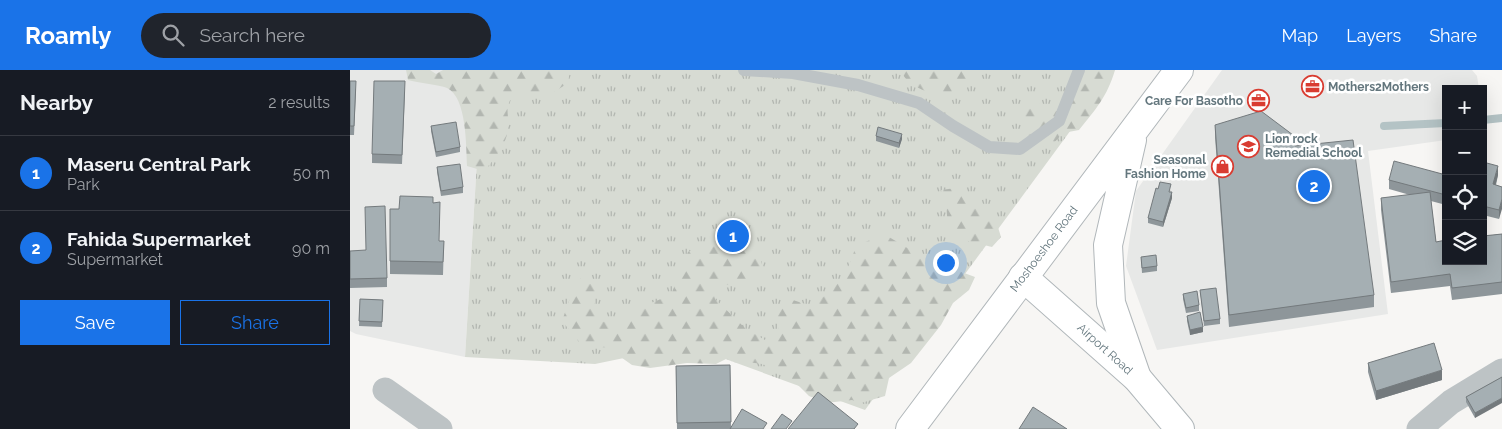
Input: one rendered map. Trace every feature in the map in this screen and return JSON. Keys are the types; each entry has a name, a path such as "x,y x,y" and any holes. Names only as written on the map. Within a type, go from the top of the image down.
{"main road":[{"name":"Moshoeshoe Road","path":"910,429 1179,70"},
{"path":"1135,129 1108,245 1111,304 1137,378"},
{"name":"Airport Road","path":"1023,277 1137,378 1180,429"}],"street":[{"path":"1419,429 1451,402 1502,372"},
{"path":"385,390 440,429"}],"lane":[{"path":"744,70 793,73 858,85 919,103 952,126 989,147 1020,149 1059,121 1079,70"}],"shaded area":[{"path":"350,70 463,70 479,128 465,357 356,334 350,331"},
{"path":"1222,70 1472,70 1477,76 1478,85 1442,85 1442,141 1368,151 1388,314 1157,350 1126,266 1136,191"}],"green space":[{"path":"406,70 430,70 436,74 443,70 570,70 568,83 548,96 513,94 508,108 506,139 484,171 467,166 464,123 462,112 454,93 444,87 408,80"},
{"path":"463,70 1115,70 865,410 687,345 595,364 465,357 479,128"},
{"path":"901,70 977,70 963,94 950,100 915,86 904,76"},
{"path":"1090,70 1115,70 1108,88 1091,116 1079,130 1063,133 1052,145 1037,147 1023,131 1022,120 1028,99 1035,100 1047,111 1062,111 1090,75"},
{"path":"956,188 967,192 993,211 1001,237 992,247 956,238 948,229 946,201 941,190"},
{"path":"884,234 924,258 975,277 969,290 953,303 941,325 911,363 889,378 885,396 861,403 852,400 826,403 809,396 786,373 762,364 726,359 716,364 687,363 650,368 632,365 608,348 581,344 562,321 570,298 581,278 597,288 594,304 601,321 618,325 646,305 671,295 688,252 706,244 730,241 758,246 764,274 738,284 716,285 715,299 745,328 770,343 779,335 776,310 793,300 811,306 829,292 845,274 856,246"}],"building":[{"path":"350,81 356,81 354,126 350,126"},
{"path":"374,81 405,81 402,155 372,154"},
{"path":"1261,111 1293,135 1295,146 1353,140 1374,295 1229,315 1215,125"},
{"path":"456,122 460,147 436,152 431,126"},
{"path":"878,127 902,134 899,143 876,136"},
{"path":"1394,161 1442,174 1442,194 1389,180"},
{"path":"1487,163 1498,166 1493,184 1502,187 1502,199 1499,210 1487,207"},
{"path":"460,164 463,187 441,191 437,167"},
{"path":"1160,182 1171,184 1169,192 1172,192 1163,222 1148,218 1156,188 1158,189"},
{"path":"1430,192 1436,242 1442,241 1442,265 1487,265 1487,236 1502,234 1502,282 1452,288 1450,274 1391,282 1381,198"},
{"path":"400,196 433,197 433,203 440,202 439,241 444,241 443,262 390,261 390,209 399,209"},
{"path":"385,206 387,278 350,279 350,251 366,250 365,207"},
{"path":"1156,255 1157,266 1142,268 1141,257"},
{"path":"1216,288 1220,319 1204,321 1200,290"},
{"path":"1197,291 1199,305 1186,308 1183,294"},
{"path":"360,299 383,300 382,322 359,321"},
{"path":"1200,312 1203,327 1190,330 1187,316"},
{"path":"1434,343 1442,370 1376,391 1368,363"},
{"path":"730,365 731,422 677,423 676,366"},
{"path":"1502,377 1502,398 1475,413 1466,397"},
{"path":"818,392 858,424 854,429 788,429"},
{"path":"1033,407 1067,429 1019,429"},
{"path":"742,409 767,423 763,429 730,429"},
{"path":"782,414 792,421 786,429 771,429"}],"waterway":[{"path":"1487,120 1502,118"},
{"path":"1384,126 1442,123"}],"place":[{"name":"Mothers2Mothers","path":"1312,87"},
{"name":"Care For Basotho","path":"1259,101"},
{"name":"Lion rock Remedial School","path":"1249,146"},
{"name":"Seasonal Fashion Home","path":"1222,167"},
{"name":"Fahida Supermarket","path":"1314,186"},
{"name":"Maseru Central Park","path":"733,236"}]}
